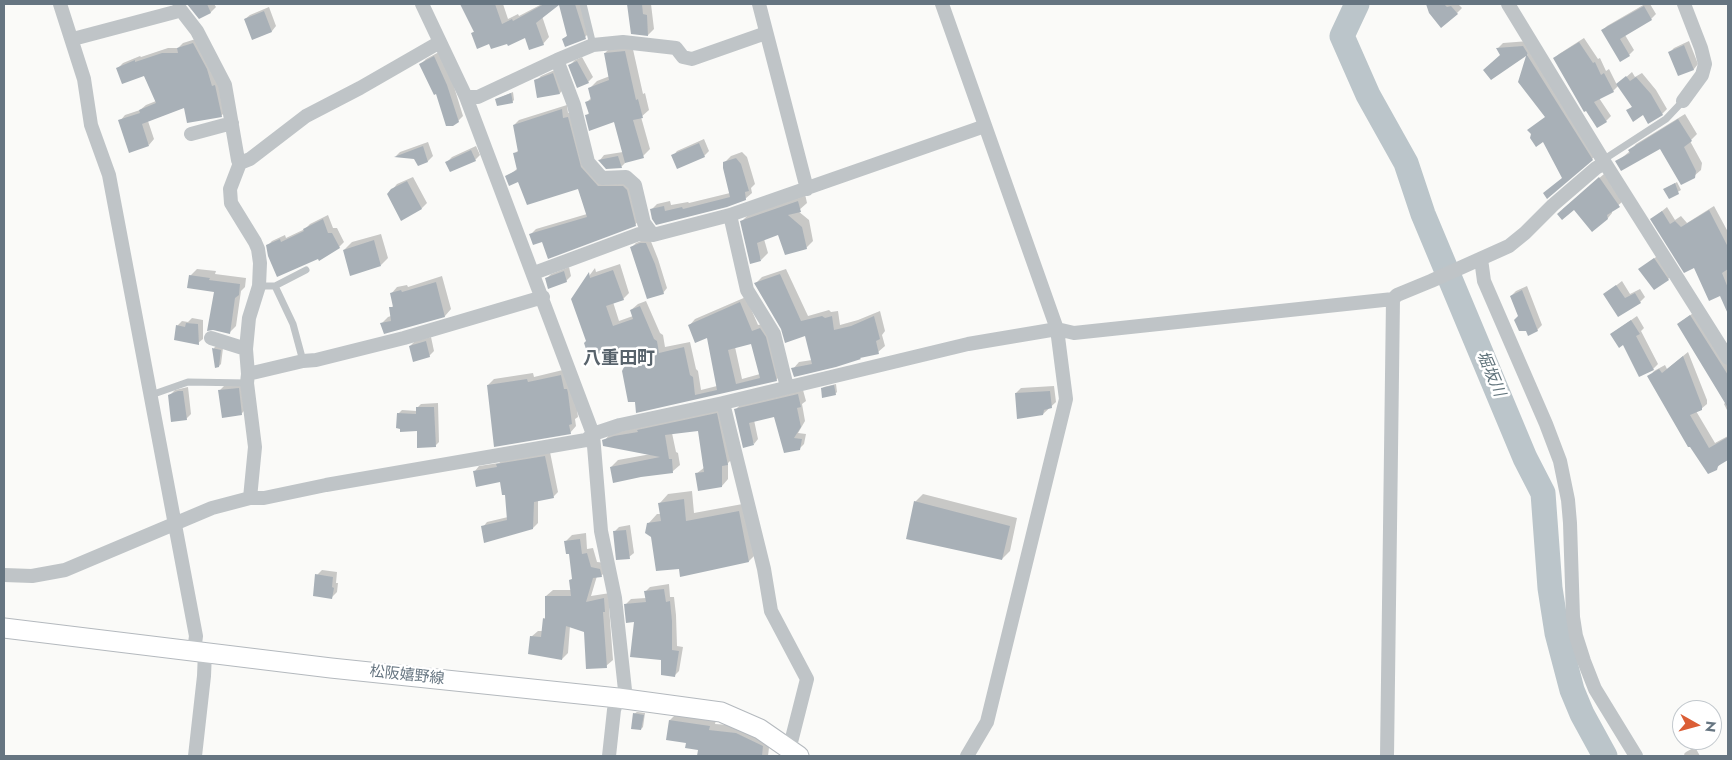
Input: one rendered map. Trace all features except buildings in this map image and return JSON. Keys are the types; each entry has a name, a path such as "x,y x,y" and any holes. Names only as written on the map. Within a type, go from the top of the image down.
{"main road":[{"name":"松阪嬉野線","path":"4,628 414,677 618,698 721,712 760,729 794,753"}],"street":[{"path":"60,4 73,39 84,78 92,125 110,175 204,676 195,756"},
{"path":"422,4 466,97 534,273 593,434 601,531 615,598 625,690 618,698 614,710 609,756"},
{"path":"759,4 807,189"},
{"path":"942,4 1057,329 1066,399 987,722 967,756"},
{"path":"1508,4 1604,161 1726,350"},
{"path":"1683,101 1702,75 1705,64 1702,48 1684,4"},
{"path":"73,39 175,12 180,9 197,31 225,85 240,163"},
{"path":"466,97 478,97 593,45 623,42 676,48 682,57 692,59 766,33"},
{"path":"250,498 255,447 246,349 249,318 259,286 260,263 255,242 231,203 232,182 240,163 250,159 306,116 360,88 440,42"},
{"path":"557,60 574,105 588,162 602,178 626,177 635,185 644,224 653,235"},
{"path":"191,134 232,124"},
{"path":"534,273 639,234 653,235 730,216 985,126"},
{"path":"4,576 32,576 65,570 212,508 250,498 264,498 326,485 586,440 593,434 620,425 968,344 1057,329 1074,333 1393,299 1397,295 1509,246 1525,233 1553,204 1604,161"},
{"path":"730,216 747,290 774,334 787,387"},
{"path":"1477,261 1560,461 1570,523 1573,617 1581,652 1594,689 1636,756"},
{"path":"248,378 303,361 316,360 404,338 543,297"},
{"path":"1387,756 1393,299"},
{"path":"211,338 246,349"},
{"path":"723,402 764,569 771,611 807,679 794,753"}],"lane":[{"path":"583,4 593,45"},
{"path":"1604,161 1666,118 1683,101"},
{"path":"259,286 275,286 306,270"},
{"path":"275,286 293,324 303,361"},
{"path":"151,395 188,382 248,378"}],"waterway":[{"name":"堀坂川","path":"1357,4 1342,36 1368,95 1406,163 1423,214 1525,458 1543,493 1550,588 1557,633 1572,690 1582,714 1605,756"}],"district":[{"name":"八重田町","path":"619,360"}]}
